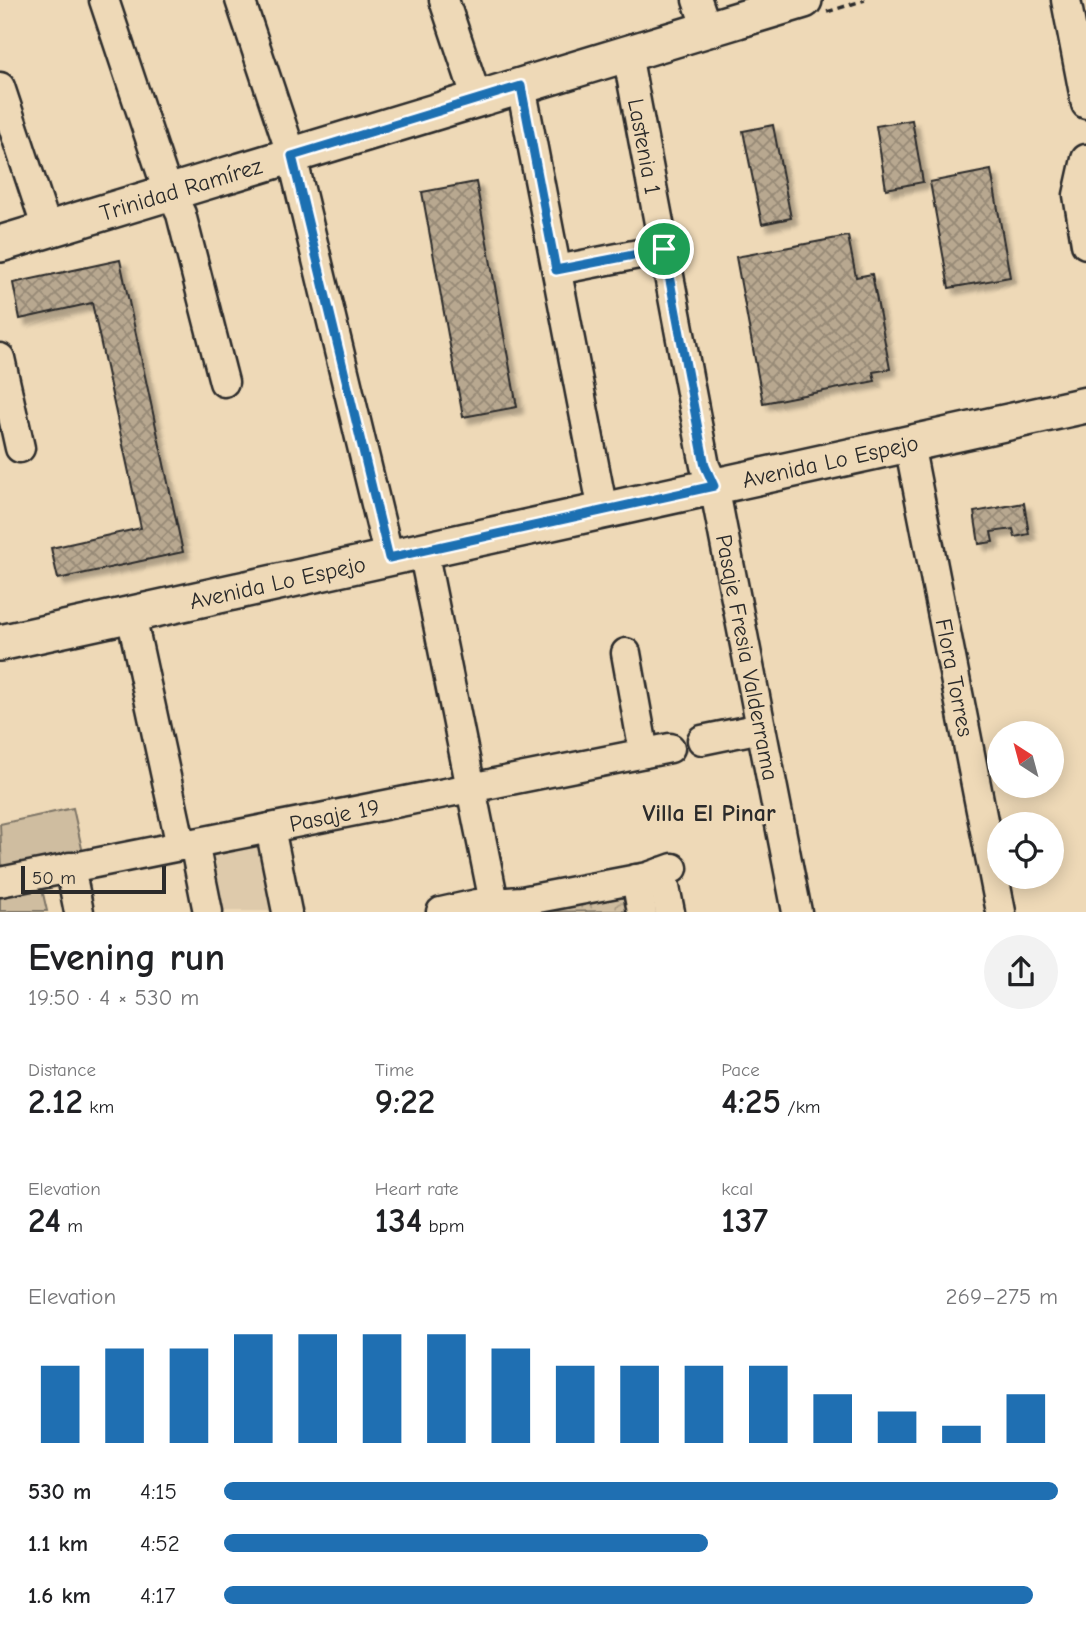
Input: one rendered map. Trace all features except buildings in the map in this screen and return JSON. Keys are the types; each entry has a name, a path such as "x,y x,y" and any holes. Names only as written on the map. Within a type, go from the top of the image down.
{"main road":[{"name":"Trinidad Ramírez","path":"0,244 627,54 702,15 804,0"},
{"name":"Avenida Lo Espejo","path":"0,643 1086,405"}],"street":[{"path":"104,0 163,177 181,214 224,382"},
{"path":"240,0 292,156 389,558"},
{"path":"444,0 477,99"},
{"path":"1066,0 1086,104"},
{"name":"Lastenia 1","path":"627,54 705,466 714,486"},
{"path":"521,86 603,511"},
{"path":"0,87 47,229"},
{"path":"1086,159 1078,195 1086,244"},
{"path":"556,270 664,249"},
{"path":"0,358 20,448"},
{"name":"Flora Torres","path":"909,444 1001,912"},
{"name":"Pasaje Fresia Valderrama","path":"714,486 797,912"},
{"path":"423,551 495,908"},
{"path":"131,615 187,844 208,912"},
{"name":"Pasaje 19","path":"0,882 657,750 626,653"},
{"path":"702,740 761,728"},
{"path":"270,828 287,912"},
{"path":"70,867 79,912"},
{"path":"441,912 477,904 495,908 657,873"},
{"path":"642,912 657,873"},
{"path":"657,873 670,912"}],"shaded area":[{"path":"265,837 278,911 215,911 203,849"}],"green space":[{"path":"73,808 83,853 2,871 0,824"},
{"path":"41,885 47,911 0,911 0,894"},
{"path":"629,887 634,911 523,912"}],"district":[{"name":"Villa El Pinar","path":"709,813"}],"route":[{"path":"521,86 556,270 664,249 705,466 714,486 389,558 292,156 521,86"}]}
